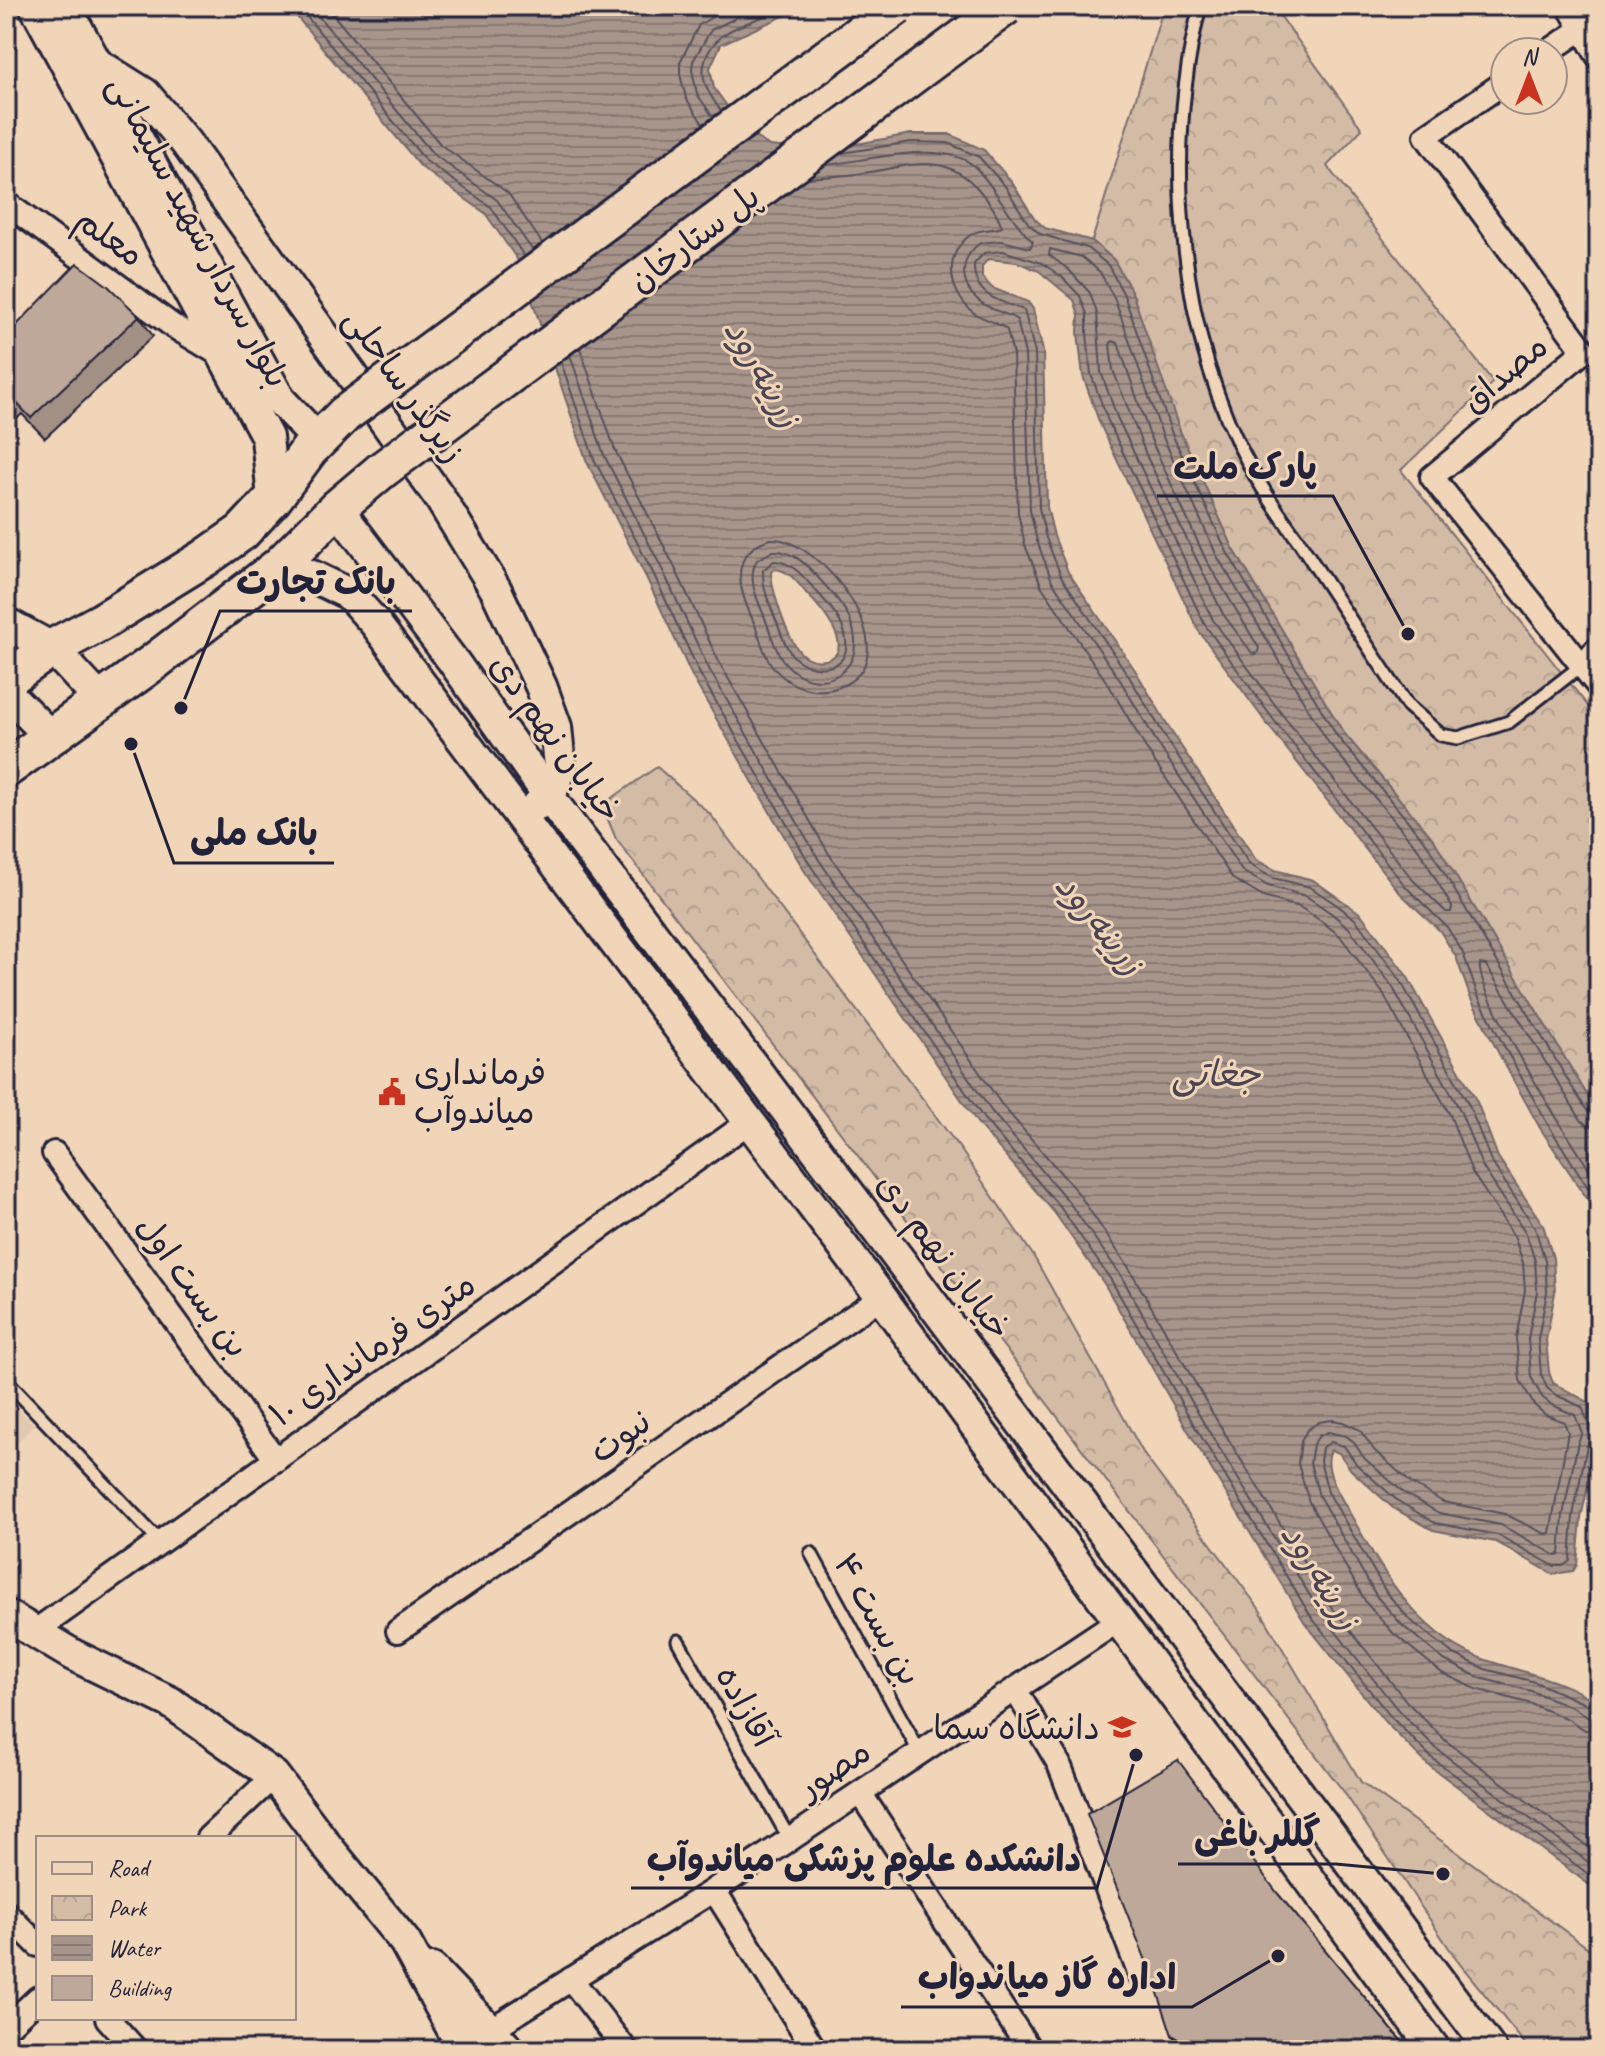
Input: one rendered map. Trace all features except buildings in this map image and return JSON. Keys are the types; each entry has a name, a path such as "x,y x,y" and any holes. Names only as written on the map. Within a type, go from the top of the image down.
{"highway":[{"name":"پل ستارخان","path":"6,680 52,648 101,622 230,541 273,499 345,414 897,6"},
{"name":"پل ستارخان","path":"6,769 279,566 337,508 382,470 1006,6"}],"main road":[{"name":"بلوار سردار شهید سلیمانی","path":"35,6 196,273 280,400 319,441"},
{"name":"بلوار سردار شهید سلیمانی","path":"65,6 99,65 196,273 225,358 267,437 273,499"},
{"name":"زیرگذر ساحلی","path":"99,65 145,94 186,143 440,498 472,550 496,590 541,686 556,727 560,767 550,798"},
{"name":"خیابان نهم دی","path":"337,508 453,661 550,798 1491,2050"},
{"path":"279,566 312,576 349,594 375,623 881,1297 1435,2050"},
{"path":"6,623 52,648 101,701"},
{"path":"6,692 51,737"},
{"path":"518,816 550,798"},
{"path":"1119,1620 1152,1596"},
{"path":"6,1615 73,1655 170,1702 274,1776 405,1942 500,2040"},
{"path":"405,1942 464,2050"}],"street":[{"path":"1561,36 1577,17 1599,54"},
{"name":"مصداق","path":"1489,93 1426,136 1584,351 1432,477 1599,687"},
{"name":"معلم","path":"6,203 173,326 225,358"},
{"path":"1582,665 1599,647"},
{"name":"۱۰ متری فرمانداری","path":"34,1632 749,1122"},
{"name":"بن بست اول","path":"54,1153 276,1460"},
{"name":"نبوت","path":"398,1631 881,1297"},
{"name":"مصور","path":"464,2050 500,2040 571,1979 714,1890 1119,1620"},
{"path":"1015,1689 1059,1764 1140,1975"},
{"path":"210,1836 274,1776"},
{"path":"860,1793 1030,2050"},
{"path":"714,1890 815,2050"},
{"path":"6,1913 36,1943"},
{"path":"571,1979 626,2050"},
{"path":"6,2028 36,2000"},
{"path":"109,2020 136,2050"}],"lane":[{"path":"1200,6 1190,46 1180,178 1192,298 1213,385 1253,472 1407,705 1441,735 1458,738 1509,722 1582,665"},
{"path":"6,1380 160,1542"},
{"name":"بن بست ۴","path":"811,1553 920,1753"},
{"name":"آقازاده","path":"678,1641 790,1840"}],"shaded area":[{"path":"6,1398 34,1424 6,1456"}],"green space":[{"path":"1164,6 1273,6 1362,129 1327,166 1493,382 1401,470 1599,720 1599,1115 1434,840 1343,732 1233,548 1180,431 1114,260 1092,241"},
{"path":"657,767 710,814 961,1150 1033,1255 1145,1456 1258,1607 1361,1782 1599,1956 1599,2050 1530,2050 1459,1963 1344,1792 616,839 602,805"}],"water":[{"name":"جغاتی","path":"288,6 794,6 784,16 721,44 710,68 714,88 745,131 770,146 801,149 911,134 949,134 984,150 1045,228 1092,241 1114,260 1132,292 1180,431 1233,548 1343,732 1434,840 1599,1115 1599,1231 1590,1203 1540,1128 1498,1052 1471,999 1456,957 1440,931 1400,893 1267,724 1198,630 1100,424 1083,376 1079,315 1074,300 1039,271 1017,262 988,259 982,266 982,277 992,288 1028,302 1033,309 1043,351 1047,507 1068,572 1135,670 1256,860 1275,870 1313,880 1361,914 1407,976 1477,1102 1498,1157 1543,1225 1553,1258 1555,1293 1546,1340 1549,1372 1553,1383 1588,1402 1595,1414 1595,1453 1581,1518 1577,1565 1573,1571 1553,1574 1496,1542 1433,1530 1393,1508 1351,1470 1339,1453 1331,1450 1329,1466 1338,1493 1378,1562 1425,1622 1467,1652 1561,1684 1599,1704 1599,1892 1427,1764 1385,1722 1305,1623 1187,1429 1105,1285 1054,1212 978,1124 804,870 693,678 587,462 519,262 485,213 421,167","holes":["780,570 798,583 832,626 839,645 831,658 809,658 794,643 782,618 772,581 771,572"]}],"place":[{"name":"پارک ملت","path":"1408,634"},
{"name":"بانک تجارت","path":"181,708"},
{"name":"بانک ملی","path":"131,744"},
{"name":"فرمانداری میاندوآب","path":"392,1092"},
{"name":"دانشگاه سما","path":"1122,1727"},
{"name":"دانشکده علوم پزشکی میاندوآب","path":"1136,1755"},
{"name":"گللر باغی","path":"1443,1874"},
{"name":"اداره گاز میاندواب","path":"1278,1956"}],"water label":[{"name":"زرینه‌رود","path":"763,373"},
{"name":"زرینه‌رود","path":"1100,924"},
{"name":"زرینه‌رود","path":"1321,1576"}]}
